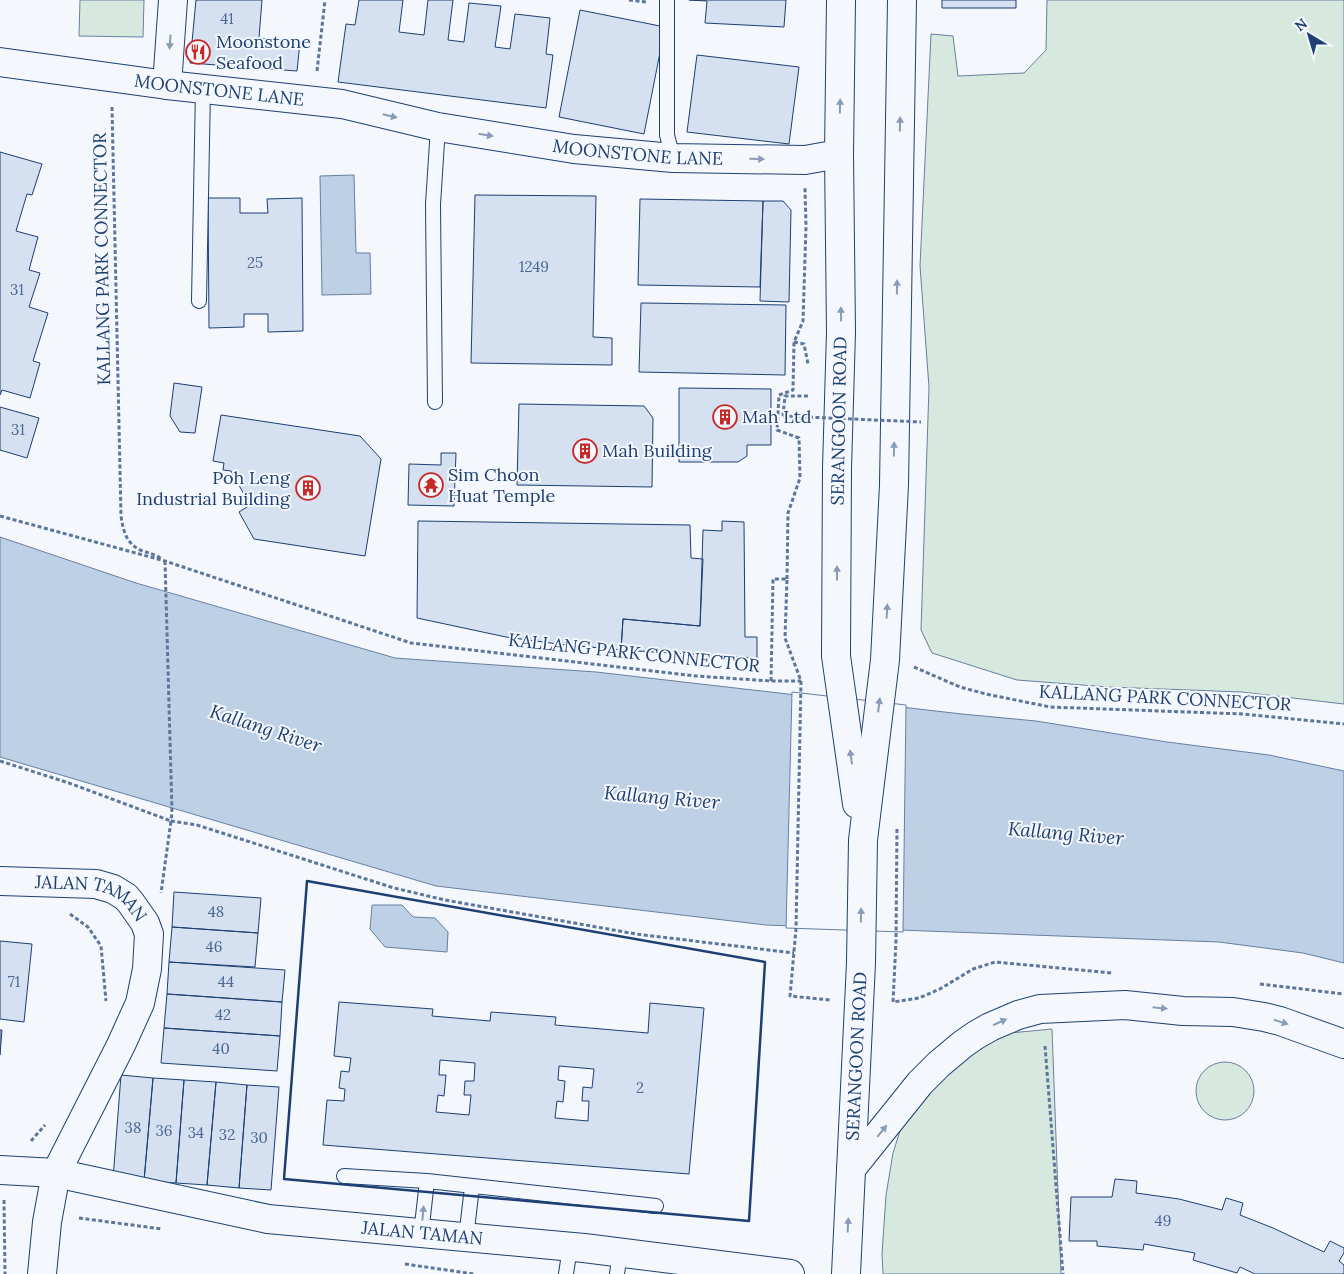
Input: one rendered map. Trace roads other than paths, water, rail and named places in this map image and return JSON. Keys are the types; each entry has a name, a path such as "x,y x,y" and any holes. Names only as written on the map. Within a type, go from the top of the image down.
{"main road":[{"path":"167,85 173,0"},
{"name":"SERANGOON ROAD","path":"841,0 839,154 841,332 837,468 836,656 863,840"},
{"name":"SERANGOON ROAD","path":"846,1274 860,964 863,840 897,662 894,485 902,0"},
{"name":"MOONSTONE LANE","path":"0,62 167,85 342,104 438,127 574,149 673,158 805,160 839,154"},
{"name":"JALAN TAMAN","path":"0,882 96,884 113,889 126,897 131,903 145,923 149,934 147,969 140,1003 121,1045 56,1173 42,1274"},
{"path":"851,1169 920,1083 939,1064 963,1044 990,1027 1018,1015 1040,1009 1125,1005 1184,1011 1233,1012 1264,1017 1344,1044"},
{"name":"JALAN TAMAN","path":"0,1170 56,1173 268,1219 570,1247 619,1263 790,1274"}],"lane":[{"path":"668,0 667,135 673,158"},
{"path":"199,301 203,89"},
{"path":"435,402 433,204 438,127"},
{"path":"344,1176 427,1181 656,1206"},
{"path":"421,1234 427,1181"},
{"path":"466,1238 472,1187"},
{"path":"566,1274 570,1247"}],"water":[{"path":"354,175 356,253 370,253 371,294 322,295 320,176"},
{"name":"Kallang River","path":"0,537 136,583 395,658 596,672 1036,721 1167,742 1269,755 1344,771 1344,963 1303,953 1219,942 766,925 436,886 0,757"},
{"path":"372,905 402,905 413,917 435,918 448,932 447,952 385,947 370,929"}],"place":[{"name":"Moonstone Seafood","path":"198,52"},
{"name":"Mah Ltd","path":"725,417"},
{"name":"Mah Building","path":"585,451"},
{"name":"Sim Choon Huat Temple","path":"431,485"},
{"name":"Poh Leng Industrial Building","path":"308,488"}]}
